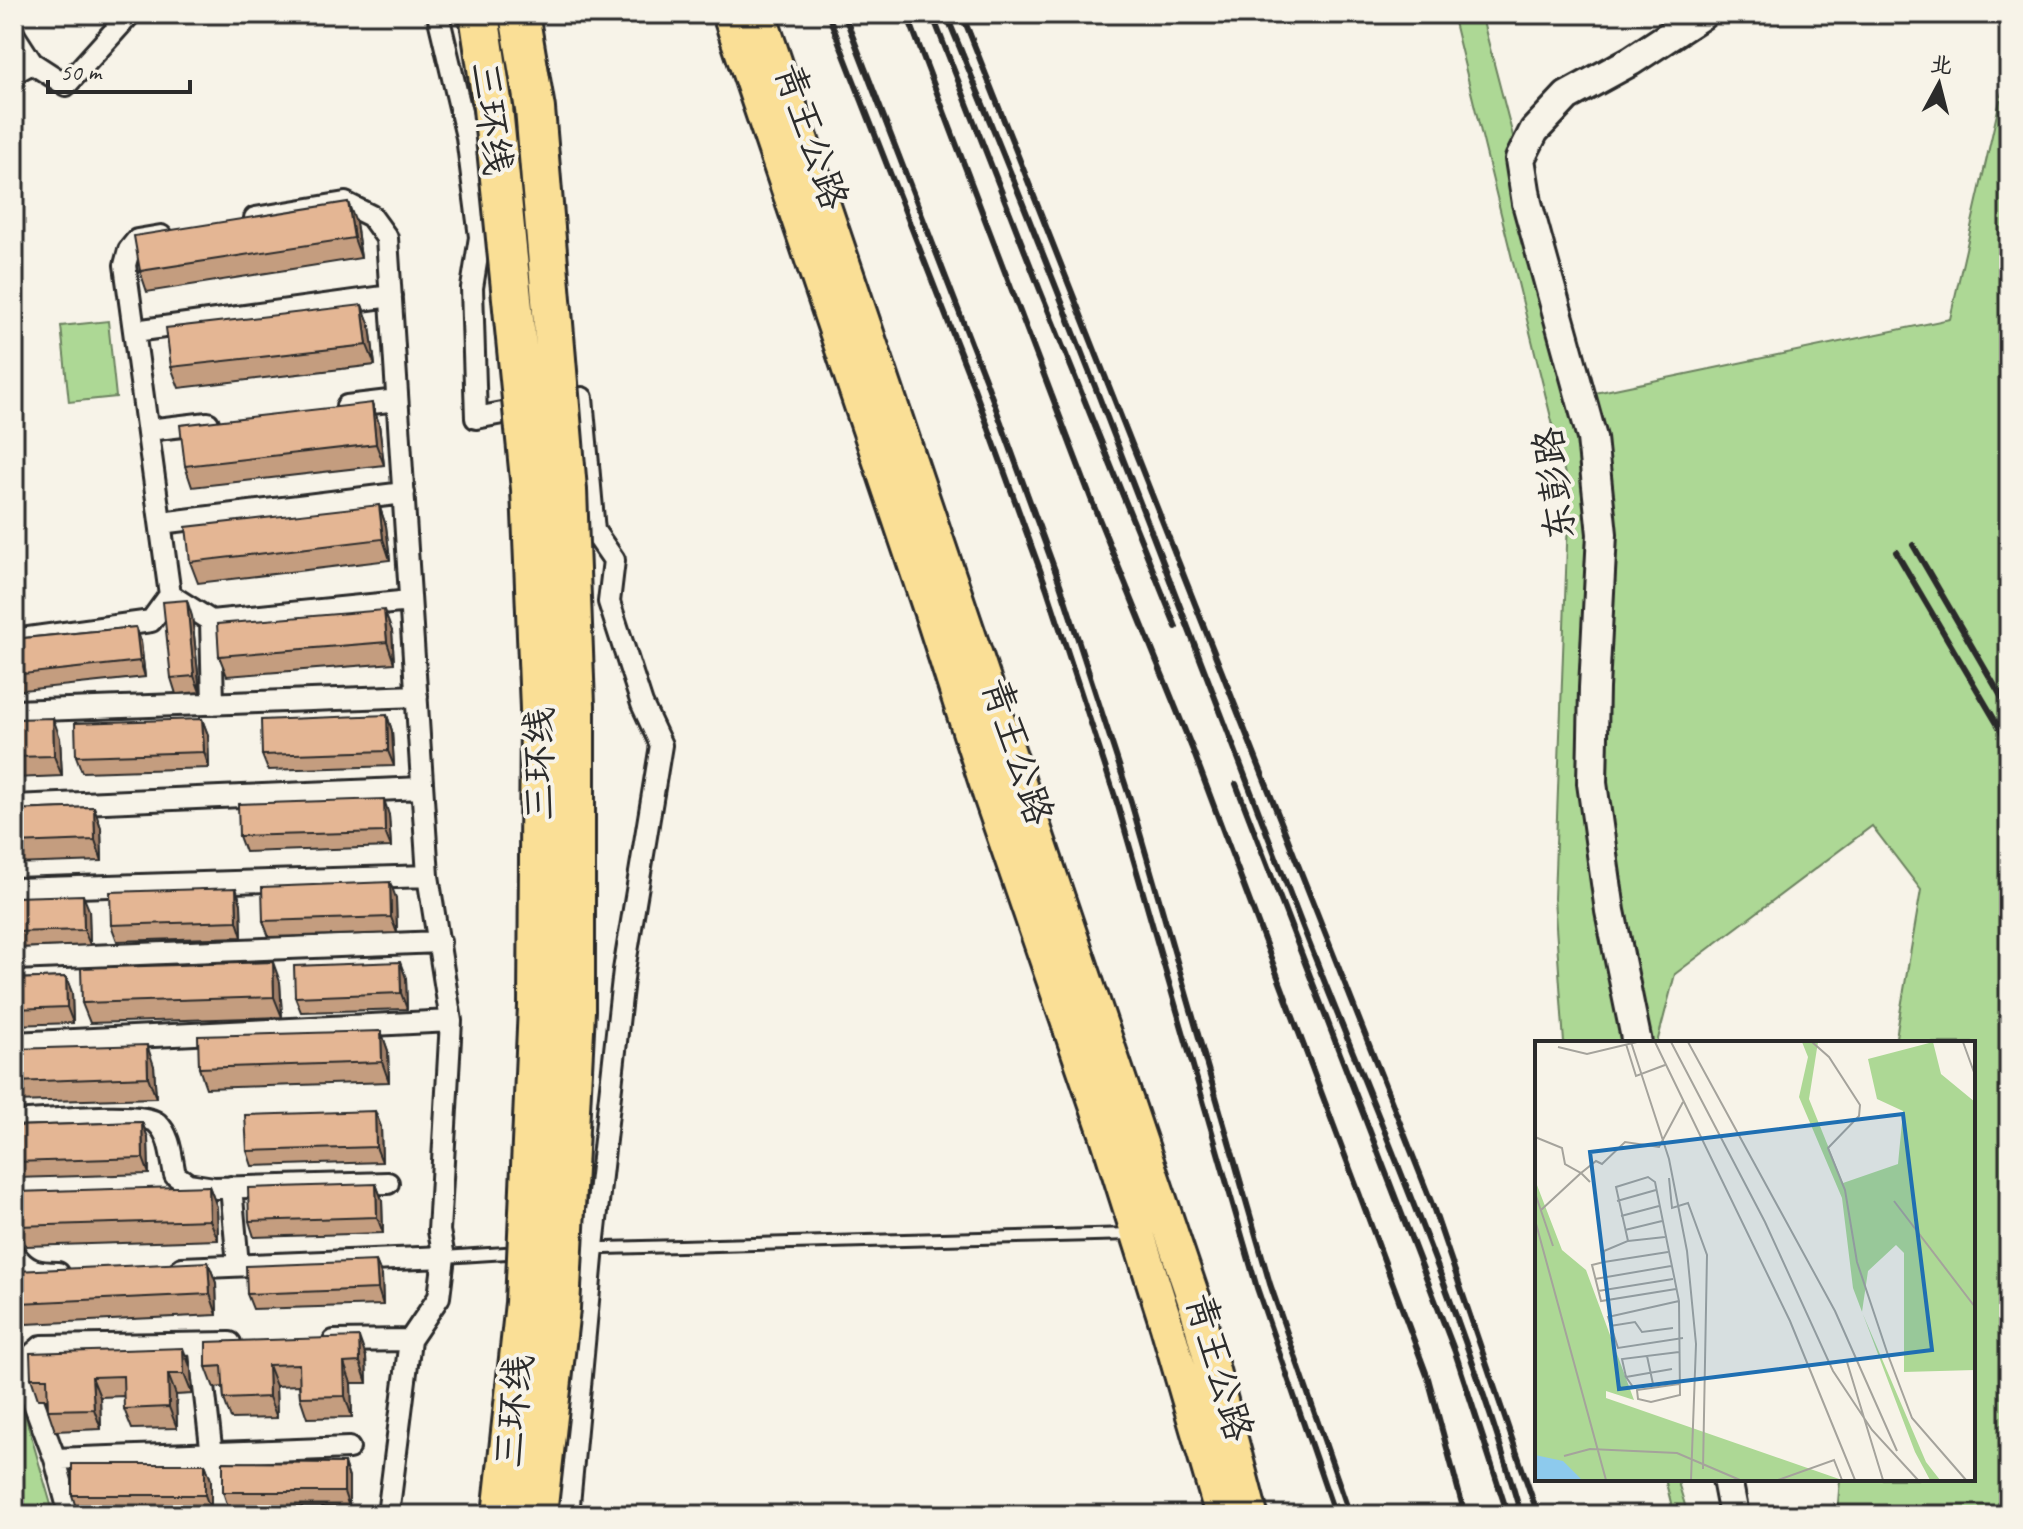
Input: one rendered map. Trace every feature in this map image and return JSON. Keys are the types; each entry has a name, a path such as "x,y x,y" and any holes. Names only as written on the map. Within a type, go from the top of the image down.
{"highway":[{"name":"三环线","path":"479,14 493,108 531,489 540,709 538,1006 525,1288 502,1515"},
{"name":"三环线","path":"519,14 535,109 567,490 575,705 572,1057 560,1308 537,1515"}],"main road":[{"name":"青王公路","path":"729,14 1138,1234 1222,1515"},
{"name":"青王公路","path":"759,14 1196,1306 1251,1515"}],"street":[{"path":"14,35 23,68 66,85 130,14"},
{"name":"东彭路","path":"1637,1041 1610,911 1592,783 1602,534 1592,438 1527,203 1520,159 1534,131 1567,96 1631,61 1703,14"},
{"path":"436,16 467,137 480,237 472,288 476,418 582,398 594,531 614,560 609,602 642,704 661,745 624,970 593,1247 568,1515"},
{"path":"240,221 345,203 371,216 387,238 428,876 451,1021 439,1231 444,1257 439,1297 410,1340 388,1515"},
{"path":"14,640 151,621 170,595 125,265 129,250 137,240 181,232"},
{"path":"135,331 391,296"},
{"path":"320,409 397,400"},
{"path":"148,430 226,421"},
{"path":"161,523 404,493"},
{"path":"170,595 211,621 410,601"},
{"path":"211,621 213,704"},
{"path":"14,711 417,696"},
{"path":"14,806 422,788"},
{"path":"14,889 428,876"},
{"path":"14,959 440,942"},
{"path":"14,1043 451,1021"},
{"path":"14,1122 134,1116 154,1120 166,1134 175,1175 188,1184 231,1187 388,1183"},
{"path":"231,1187 238,1265"},
{"path":"14,1254 25,1268 39,1273 85,1271"},
{"path":"161,1268 444,1257"},
{"path":"320,1342 410,1340"},
{"path":"70,1515 55,1459 26,1382 27,1359 42,1346 245,1343"},
{"path":"199,1344 219,1515"},
{"path":"55,1459 349,1448"},
{"path":"1727,1481 1734,1515"}],"lane":[{"path":"548,1250 1138,1234"},
{"path":"444,1257 533,1251"}],"green space":[{"path":"1452,14 1481,14 1581,396 1950,319 2009,61 2009,1515 1837,1515 1840,1481 1975,1481 1975,1041 1895,1041 1921,890 1872,826 1675,974 1658,1041 1564,1041 1554,898 1569,491"},
{"path":"108,321 116,397 69,402 61,326"},
{"path":"14,1377 54,1515 14,1515"},
{"path":"1666,1481 1678,1481 1688,1515 1674,1515"}],"building":[{"path":"348,202 354,238 140,271 134,236"},
{"path":"362,305 367,345 171,367 166,328"},
{"path":"372,403 376,444 185,466 180,425"},
{"path":"379,505 383,539 190,562 186,527"},
{"path":"187,600 194,676 171,678 163,602"},
{"path":"384,610 387,642 219,656 217,624"},
{"path":"136,627 140,661 14,675 14,639"},
{"path":"387,715 388,751 262,755 261,720"},
{"path":"53,718 54,756 14,757 14,719"},
{"path":"202,719 204,752 76,756 75,723"},
{"path":"384,799 385,832 239,836 238,804"},
{"path":"94,807 95,840 14,843 14,810"},
{"path":"390,882 391,917 263,921 262,887"},
{"path":"236,888 237,921 111,925 110,892"},
{"path":"83,895 84,930 14,932 14,897"},
{"path":"273,962 274,997 82,1003 81,968"},
{"path":"400,962 401,993 295,997 294,966"},
{"path":"66,977 67,1007 14,1009 14,979"},
{"path":"381,1031 382,1062 199,1068 198,1036"},
{"path":"147,1045 148,1077 14,1082 14,1049"},
{"path":"375,1111 376,1147 247,1151 245,1115"},
{"path":"142,1122 143,1158 14,1162 14,1126"},
{"path":"376,1184 377,1217 249,1221 248,1188"},
{"path":"209,1186 210,1220 18,1226 17,1192"},
{"path":"376,1261 378,1289 247,1294 246,1266"},
{"path":"208,1262 210,1294 19,1303 17,1271"},
{"path":"359,1337 360,1362 344,1363 345,1396 300,1397 299,1364 268,1365 269,1397 224,1399 222,1366 206,1367 206,1342"},
{"path":"183,1348 184,1374 168,1374 169,1407 124,1409 123,1376 92,1377 94,1409 48,1410 47,1378 31,1378 30,1353"},
{"path":"223,1462 344,1463 344,1492 223,1492"},
{"path":"72,1464 205,1464 205,1495 72,1495"}],"railway":[{"path":"828,14 974,388 1047,589 1118,806 1257,1288 1335,1515"},
{"path":"844,14 987,384 1060,584 1131,802 1270,1284 1350,1515"},
{"path":"907,14 1093,504 1194,753 1428,1378 1465,1515"},
{"path":"932,14 1176,627"},
{"path":"946,14 1081,351 1446,1288 1521,1515"},
{"path":"962,14 1432,1204 1538,1515"},
{"path":"1913,545 2009,710"},
{"path":"1896,552 2009,744"},
{"path":"1236,784 1455,1352 1508,1515"}]}
